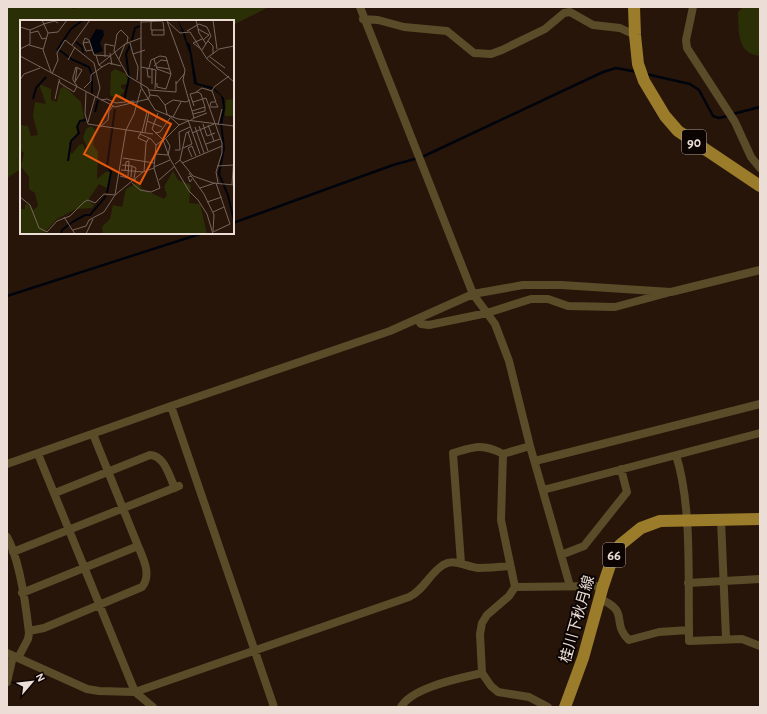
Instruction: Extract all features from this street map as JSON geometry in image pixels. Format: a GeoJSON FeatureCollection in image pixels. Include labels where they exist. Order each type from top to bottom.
{"type":"FeatureCollection","features":[{"type":"Feature","properties":{"kind":"main road","name":"90"},"geometry":{"type":"LineString","coordinates":[[634,7],[638,64],[644,81],[665,116],[678,131],[760,186]]}},
{"type":"Feature","properties":{"kind":"main road","name":"桂川下秋月線"},"geometry":{"type":"LineString","coordinates":[[565,707],[583,658],[603,586],[615,552],[630,535],[650,523],[660,521],[760,519]]}},
{"type":"Feature","properties":{"kind":"street"},"geometry":{"type":"LineString","coordinates":[[360,7],[363,19],[474,294],[501,335],[530,446],[536,461],[570,586]]}},
{"type":"Feature","properties":{"kind":"street"},"geometry":{"type":"LineString","coordinates":[[693,7],[686,40],[687,48],[735,122],[751,157],[760,168]]}},
{"type":"Feature","properties":{"kind":"street"},"geometry":{"type":"LineString","coordinates":[[363,19],[447,31],[474,53],[491,54],[502,50],[545,29],[564,13],[570,12],[594,25],[620,28],[635,35]]}},
{"type":"Feature","properties":{"kind":"street"},"geometry":{"type":"LineString","coordinates":[[417,318],[421,324],[429,324],[487,313],[531,299],[548,299],[568,306],[616,307],[760,270]]}},
{"type":"Feature","properties":{"kind":"street"},"geometry":{"type":"LineString","coordinates":[[7,464],[390,331],[474,294],[524,285],[671,292]]}},
{"type":"Feature","properties":{"kind":"street"},"geometry":{"type":"LineString","coordinates":[[536,461],[760,404]]}},
{"type":"Feature","properties":{"kind":"street"},"geometry":{"type":"LineString","coordinates":[[171,406],[274,707]]}},
{"type":"Feature","properties":{"kind":"street"},"geometry":{"type":"LineString","coordinates":[[543,490],[760,433]]}},
{"type":"Feature","properties":{"kind":"street"},"geometry":{"type":"LineString","coordinates":[[29,630],[44,628],[142,587],[145,584],[145,564],[93,434]]}},
{"type":"Feature","properties":{"kind":"street"},"geometry":{"type":"LineString","coordinates":[[461,563],[453,453],[477,446],[492,448],[503,454],[530,446]]}},
{"type":"Feature","properties":{"kind":"street"},"geometry":{"type":"LineString","coordinates":[[38,454],[135,692],[153,707]]}},
{"type":"Feature","properties":{"kind":"street"},"geometry":{"type":"LineString","coordinates":[[503,454],[501,520],[515,587],[509,596],[487,615],[482,623],[480,634],[482,673],[491,686],[498,692],[529,696],[548,707]]}},
{"type":"Feature","properties":{"kind":"street"},"geometry":{"type":"LineString","coordinates":[[13,552],[177,487],[162,461],[154,455],[146,456],[55,493]]}},
{"type":"Feature","properties":{"kind":"street"},"geometry":{"type":"LineString","coordinates":[[676,455],[679,465],[687,520],[689,641],[726,638],[742,639],[760,646]]}},
{"type":"Feature","properties":{"kind":"street"},"geometry":{"type":"LineString","coordinates":[[561,555],[584,546],[627,492],[621,470]]}},
{"type":"Feature","properties":{"kind":"street"},"geometry":{"type":"LineString","coordinates":[[721,520],[726,638]]}},
{"type":"Feature","properties":{"kind":"street"},"geometry":{"type":"LineString","coordinates":[[7,537],[13,552],[29,630],[28,639],[13,656],[7,682]]}},
{"type":"Feature","properties":{"kind":"street"},"geometry":{"type":"LineString","coordinates":[[22,593],[138,546]]}},
{"type":"Feature","properties":{"kind":"street"},"geometry":{"type":"LineString","coordinates":[[13,656],[87,689],[99,691],[135,692],[409,597],[421,590],[442,565],[454,562],[478,568],[510,566]]}},
{"type":"Feature","properties":{"kind":"street"},"geometry":{"type":"LineString","coordinates":[[688,583],[760,579]]}},
{"type":"Feature","properties":{"kind":"street"},"geometry":{"type":"LineString","coordinates":[[515,587],[603,586]]}},
{"type":"Feature","properties":{"kind":"street"},"geometry":{"type":"LineString","coordinates":[[600,599],[613,605],[618,612],[623,634],[629,640],[659,632],[689,630]]}},
{"type":"Feature","properties":{"kind":"street"},"geometry":{"type":"LineString","coordinates":[[401,707],[404,701],[410,697],[441,684],[482,673]]}},
{"type":"Feature","properties":{"kind":"green space"},"geometry":{"type":"Polygon","coordinates":[[[7,7],[70,7],[74,9],[77,7],[269,7],[234,24],[234,20],[20,20],[20,170],[7,178],[7,7]]]}},
{"type":"Feature","properties":{"kind":"green space"},"geometry":{"type":"Polygon","coordinates":[[[743,7],[760,7],[760,56],[747,51],[740,40],[738,12],[743,7]]]}},
{"type":"Feature","properties":{"kind":"waterway"},"geometry":{"type":"LineString","coordinates":[[234,223],[393,165],[422,157],[603,72],[616,68],[637,72]]}},
{"type":"Feature","properties":{"kind":"waterway"},"geometry":{"type":"LineString","coordinates":[[646,74],[690,84],[699,90],[713,116],[719,118],[728,116]]}},
{"type":"Feature","properties":{"kind":"waterway"},"geometry":{"type":"LineString","coordinates":[[733,114],[760,107]]}},
{"type":"Feature","properties":{"kind":"waterway"},"geometry":{"type":"LineString","coordinates":[[7,296],[200,234]]}}]}
